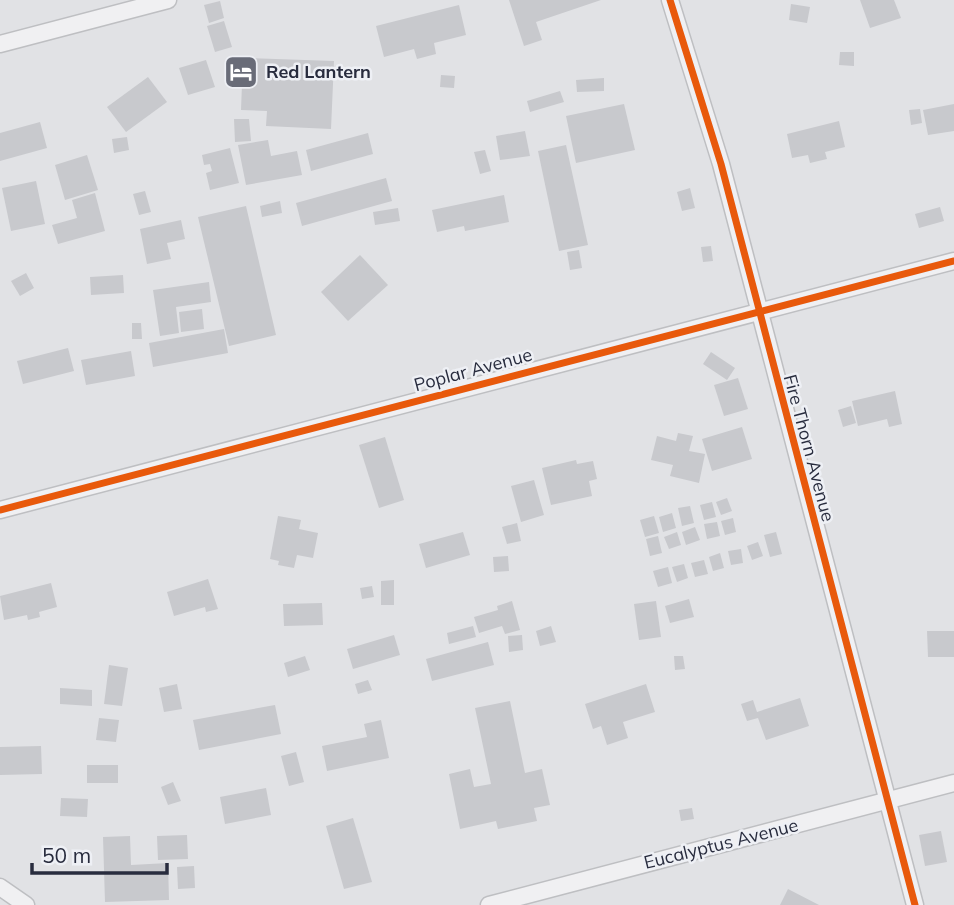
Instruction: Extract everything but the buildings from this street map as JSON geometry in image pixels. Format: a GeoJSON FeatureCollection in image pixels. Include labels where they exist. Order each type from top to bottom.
{"type":"FeatureCollection","features":[{"type":"Feature","properties":{"kind":"street"},"geometry":{"type":"LineString","coordinates":[[0,44],[168,0]]}},
{"type":"Feature","properties":{"kind":"street","name":"Fire Thorn Avenue"},"geometry":{"type":"LineString","coordinates":[[670,0],[720,164],[757,313],[915,905]]}},
{"type":"Feature","properties":{"kind":"street","name":"Poplar Avenue"},"geometry":{"type":"LineString","coordinates":[[0,510],[954,261]]}},
{"type":"Feature","properties":{"kind":"street","name":"Eucalyptus Avenue"},"geometry":{"type":"LineString","coordinates":[[489,905],[548,897],[954,783]]}},
{"type":"Feature","properties":{"kind":"street"},"geometry":{"type":"LineString","coordinates":[[0,887],[26,905]]}},
{"type":"Feature","properties":{"kind":"cycle path"},"geometry":{"type":"LineString","coordinates":[[670,0],[721,164],[915,905]]}},
{"type":"Feature","properties":{"kind":"cycle path"},"geometry":{"type":"LineString","coordinates":[[0,510],[954,261]]}},
{"type":"Feature","properties":{"kind":"place","name":"Red Lantern"},"geometry":{"type":"Point","coordinates":[241,72]}}]}
